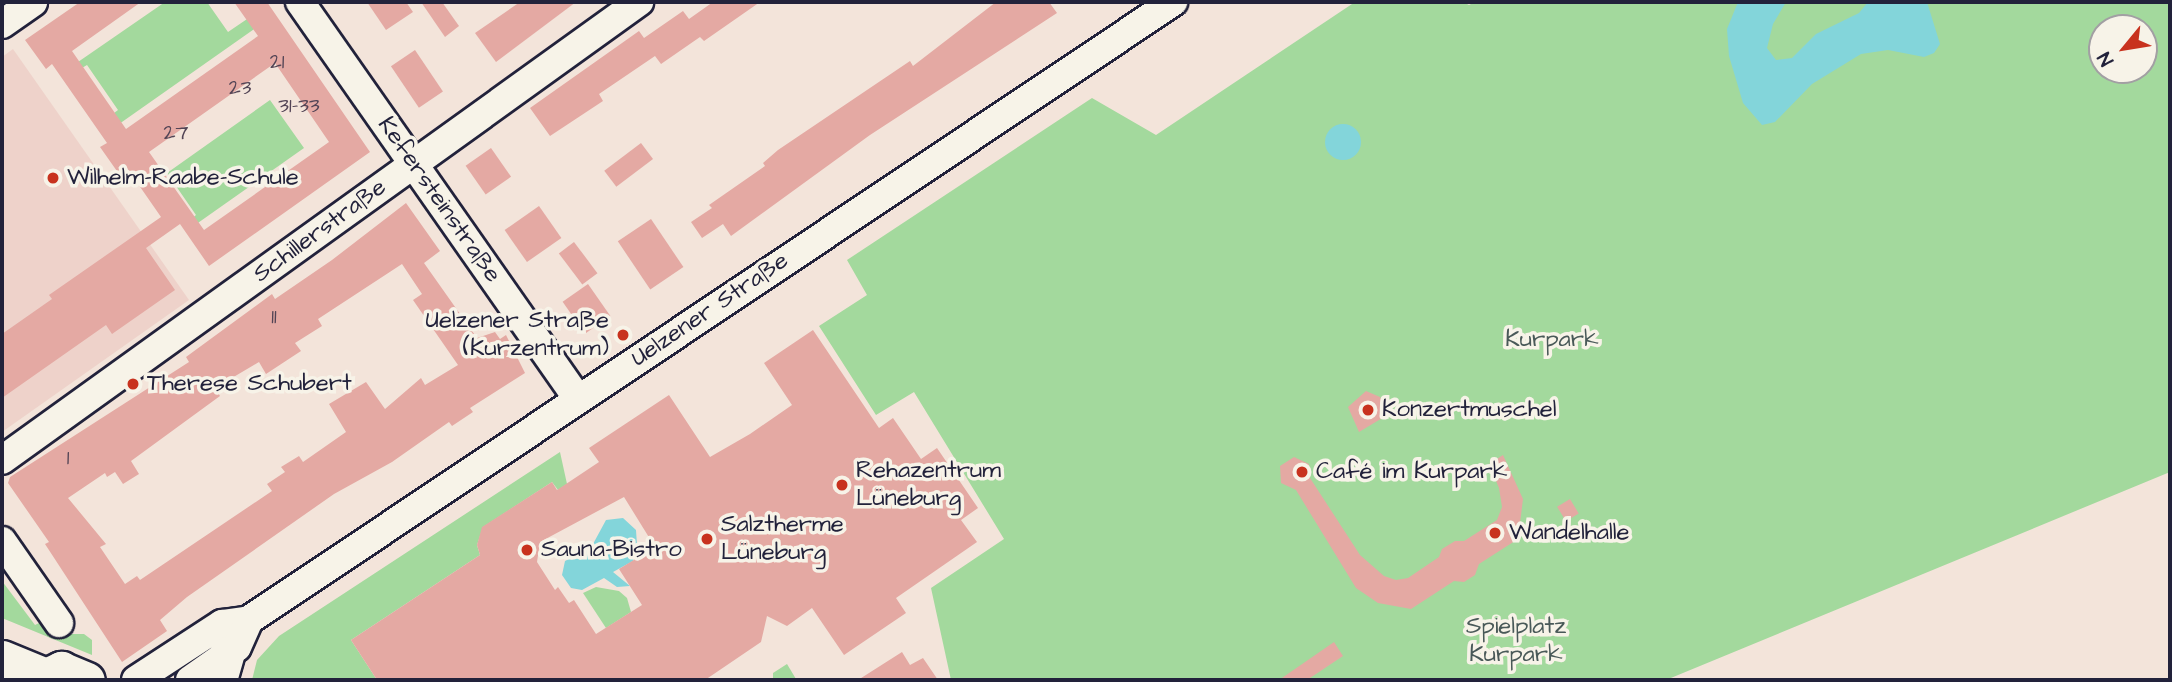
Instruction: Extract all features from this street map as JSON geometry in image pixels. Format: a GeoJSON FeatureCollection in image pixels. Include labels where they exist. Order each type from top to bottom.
{"type":"FeatureCollection","features":[{"type":"Feature","properties":{"kind":"main road"},"geometry":{"type":"LineString","coordinates":[[2,658],[47,678],[61,669],[87,680]]}},
{"type":"Feature","properties":{"kind":"street"},"geometry":{"type":"LineString","coordinates":[[2,24],[33,2]]}},
{"type":"Feature","properties":{"kind":"street","name":"Kefersteinstraße"},"geometry":{"type":"LineString","coordinates":[[300,2],[572,390]]}},
{"type":"Feature","properties":{"kind":"street","name":"Schillerstraße"},"geometry":{"type":"LineString","coordinates":[[2,460],[639,2]]}},
{"type":"Feature","properties":{"kind":"street","name":"Uelzener Straße"},"geometry":{"type":"LineString","coordinates":[[136,680],[222,624],[249,620],[572,390],[1173,2]]}},
{"type":"Feature","properties":{"kind":"street"},"geometry":{"type":"LineString","coordinates":[[2,541],[60,623]]}},
{"type":"Feature","properties":{"kind":"street","name":"Uelzener Straße"},"geometry":{"type":"LineString","coordinates":[[190,680],[223,668],[237,647],[249,620]]}},
{"type":"Feature","properties":{"kind":"shaded area","name":"Wilhelm-Raabe-Schule"},"geometry":{"type":"Polygon","coordinates":[[[13,49],[189,300],[2,432],[2,57],[13,49]]]}},
{"type":"Feature","properties":{"kind":"green space"},"geometry":{"type":"Polygon","coordinates":[[[165,2],[207,2],[228,32],[253,15],[260,25],[112,129],[105,120],[118,110],[87,65],[82,68],[78,62],[165,2]]]}},
{"type":"Feature","properties":{"kind":"green space","name":"Kurpark"},"geometry":{"type":"Polygon","coordinates":[[[1355,2],[1463,2],[1469,5],[1475,2],[2170,2],[2170,472],[1666,680],[951,680],[931,588],[1004,539],[914,392],[876,415],[819,326],[867,295],[847,260],[1092,98],[1156,135],[1355,2]]]}},
{"type":"Feature","properties":{"kind":"green space"},"geometry":{"type":"Polygon","coordinates":[[[270,100],[304,148],[195,225],[191,219],[196,215],[167,173],[270,100]]]}},
{"type":"Feature","properties":{"kind":"green space"},"geometry":{"type":"Polygon","coordinates":[[[560,452],[567,484],[558,490],[552,482],[483,527],[477,545],[480,555],[351,640],[377,680],[252,680],[257,660],[279,636],[560,452]]]}},
{"type":"Feature","properties":{"kind":"green space"},"geometry":{"type":"Polygon","coordinates":[[[2,581],[35,625],[49,618],[61,634],[84,634],[92,640],[92,655],[2,618],[2,581]]]}},
{"type":"Feature","properties":{"kind":"green space"},"geometry":{"type":"Polygon","coordinates":[[[596,587],[619,591],[627,598],[631,612],[606,628],[583,593],[596,587]]]}},
{"type":"Feature","properties":{"kind":"green space"},"geometry":{"type":"Polygon","coordinates":[[[787,664],[796,679],[773,680],[773,673],[787,664]]]}},
{"type":"Feature","properties":{"kind":"water"},"geometry":{"type":"Polygon","coordinates":[[[1738,2],[1786,2],[1773,24],[1767,48],[1776,60],[1792,58],[1816,34],[1859,13],[1868,2],[1927,2],[1940,44],[1934,53],[1924,57],[1888,50],[1861,54],[1812,84],[1775,122],[1762,125],[1743,103],[1729,56],[1727,29],[1738,2]]]}},
{"type":"Feature","properties":{"kind":"water"},"geometry":{"type":"Polygon","coordinates":[[[1343,124],[1356,129],[1361,142],[1356,155],[1343,160],[1330,155],[1325,142],[1330,129],[1343,124]]]}},
{"type":"Feature","properties":{"kind":"water"},"geometry":{"type":"Polygon","coordinates":[[[623,518],[636,530],[637,545],[633,561],[613,572],[630,586],[617,587],[604,578],[582,590],[571,588],[562,575],[565,561],[579,554],[579,548],[593,544],[606,520],[623,518]]]}},
{"type":"Feature","properties":{"kind":"building"},"geometry":{"type":"Polygon","coordinates":[[[80,2],[141,2],[72,51],[126,129],[258,36],[234,2],[267,2],[370,152],[209,266],[180,224],[146,248],[175,290],[112,334],[106,325],[2,398],[2,334],[52,299],[49,295],[161,217],[127,168],[119,174],[100,147],[107,143],[52,64],[46,69],[25,40],[80,2]],[[275,63],[149,152],[204,230],[329,142],[275,63]]]}},
{"type":"Feature","properties":{"kind":"building"},"geometry":{"type":"Polygon","coordinates":[[[367,2],[406,2],[413,12],[386,30],[367,2]]]}},
{"type":"Feature","properties":{"kind":"building"},"geometry":{"type":"Polygon","coordinates":[[[421,2],[442,2],[459,26],[445,37],[421,2]]]}},
{"type":"Feature","properties":{"kind":"building"},"geometry":{"type":"Polygon","coordinates":[[[520,2],[576,2],[496,62],[475,33],[520,2]]]}},
{"type":"Feature","properties":{"kind":"building"},"geometry":{"type":"Polygon","coordinates":[[[713,2],[760,2],[704,41],[700,37],[661,64],[655,56],[599,94],[603,101],[550,136],[530,108],[639,31],[644,38],[683,11],[689,19],[713,2]]]}},
{"type":"Feature","properties":{"kind":"building"},"geometry":{"type":"Polygon","coordinates":[[[996,2],[1049,2],[1057,13],[870,135],[731,236],[723,224],[702,238],[691,222],[712,208],[709,205],[765,166],[763,163],[778,150],[910,61],[913,66],[996,2]]]}},
{"type":"Feature","properties":{"kind":"building"},"geometry":{"type":"Polygon","coordinates":[[[415,50],[443,91],[419,108],[391,66],[415,50]]]}},
{"type":"Feature","properties":{"kind":"building"},"geometry":{"type":"Polygon","coordinates":[[[641,143],[653,159],[616,187],[604,171],[641,143]]]}},
{"type":"Feature","properties":{"kind":"building"},"geometry":{"type":"Polygon","coordinates":[[[491,148],[511,177],[486,194],[466,166],[491,148]]]}},
{"type":"Feature","properties":{"kind":"building"},"geometry":{"type":"Polygon","coordinates":[[[406,203],[440,251],[424,263],[477,338],[495,332],[500,339],[506,335],[525,373],[470,408],[473,412],[452,426],[449,422],[392,462],[334,494],[187,597],[160,620],[167,631],[122,662],[45,544],[49,542],[8,483],[10,477],[189,362],[186,357],[272,294],[275,299],[332,260],[406,203]],[[402,264],[318,319],[322,326],[295,343],[301,351],[266,374],[259,362],[215,388],[220,396],[131,461],[139,474],[123,484],[115,472],[107,477],[105,473],[68,498],[106,544],[100,547],[125,584],[137,576],[140,580],[272,491],[267,484],[285,472],[281,467],[299,456],[303,462],[346,432],[329,404],[366,382],[385,409],[421,378],[425,385],[458,365],[413,300],[422,294],[402,264]]]}},
{"type":"Feature","properties":{"kind":"building"},"geometry":{"type":"Polygon","coordinates":[[[539,206],[561,238],[527,262],[505,230],[539,206]]]}},
{"type":"Feature","properties":{"kind":"building"},"geometry":{"type":"Polygon","coordinates":[[[651,219],[683,267],[650,289],[618,241],[651,219]]]}},
{"type":"Feature","properties":{"kind":"building"},"geometry":{"type":"Polygon","coordinates":[[[574,242],[597,273],[582,285],[559,253],[574,242]]]}},
{"type":"Feature","properties":{"kind":"building"},"geometry":{"type":"Polygon","coordinates":[[[588,284],[610,316],[585,334],[563,302],[588,284]]]}},
{"type":"Feature","properties":{"kind":"building"},"geometry":{"type":"Polygon","coordinates":[[[813,330],[879,428],[893,418],[921,459],[937,448],[978,508],[961,520],[977,542],[896,598],[906,613],[844,655],[812,608],[787,626],[767,616],[761,642],[705,680],[377,680],[351,640],[480,555],[477,545],[482,527],[552,482],[557,490],[599,462],[589,448],[669,395],[710,457],[750,434],[792,405],[764,363],[813,330]],[[624,497],[540,542],[537,562],[555,590],[558,587],[569,603],[574,600],[596,634],[642,605],[619,569],[655,547],[624,497]]]}},
{"type":"Feature","properties":{"kind":"building","name":"Konzertmuschel"},"geometry":{"type":"Polygon","coordinates":[[[1366,391],[1380,397],[1389,414],[1359,432],[1348,407],[1366,391]]]}},
{"type":"Feature","properties":{"kind":"building","name":"Wandelhalle"},"geometry":{"type":"Polygon","coordinates":[[[1503,455],[1523,499],[1518,539],[1479,564],[1475,575],[1464,582],[1454,581],[1411,609],[1378,603],[1356,588],[1296,490],[1281,483],[1280,466],[1294,457],[1309,464],[1310,478],[1360,555],[1384,576],[1396,580],[1408,578],[1439,557],[1442,549],[1455,541],[1464,541],[1497,520],[1502,507],[1499,488],[1489,464],[1503,455]]]}},
{"type":"Feature","properties":{"kind":"building"},"geometry":{"type":"Polygon","coordinates":[[[1570,499],[1579,514],[1566,521],[1557,507],[1570,499]]]}},
{"type":"Feature","properties":{"kind":"building"},"geometry":{"type":"Polygon","coordinates":[[[1334,642],[1343,656],[1307,680],[1279,680],[1334,642]]]}},
{"type":"Feature","properties":{"kind":"building"},"geometry":{"type":"Polygon","coordinates":[[[902,652],[910,665],[923,658],[938,680],[858,680],[902,652]]]}},
{"type":"Feature","properties":{"kind":"place","name":"Wilhelm-Raabe-Schule"},"geometry":{"type":"Point","coordinates":[53,178]}},
{"type":"Feature","properties":{"kind":"place","name":"Uelzener Straße (Kurzentrum)"},"geometry":{"type":"Point","coordinates":[623,335]}},
{"type":"Feature","properties":{"kind":"place","name":"Therese Schubert"},"geometry":{"type":"Point","coordinates":[133,384]}},
{"type":"Feature","properties":{"kind":"place","name":"Konzertmuschel"},"geometry":{"type":"Point","coordinates":[1368,410]}},
{"type":"Feature","properties":{"kind":"place","name":"Café im Kurpark"},"geometry":{"type":"Point","coordinates":[1302,472]}},
{"type":"Feature","properties":{"kind":"place","name":"Rehazentrum Lüneburg"},"geometry":{"type":"Point","coordinates":[842,485]}},
{"type":"Feature","properties":{"kind":"place","name":"Wandelhalle"},"geometry":{"type":"Point","coordinates":[1495,533]}},
{"type":"Feature","properties":{"kind":"place","name":"Salztherme Lüneburg"},"geometry":{"type":"Point","coordinates":[707,539]}},
{"type":"Feature","properties":{"kind":"place","name":"Sauna-Bistro"},"geometry":{"type":"Point","coordinates":[527,550]}},
{"type":"Feature","properties":{"kind":"park label","name":"Spielplatz Kurpark"},"geometry":{"type":"Point","coordinates":[1516,641]}}]}
